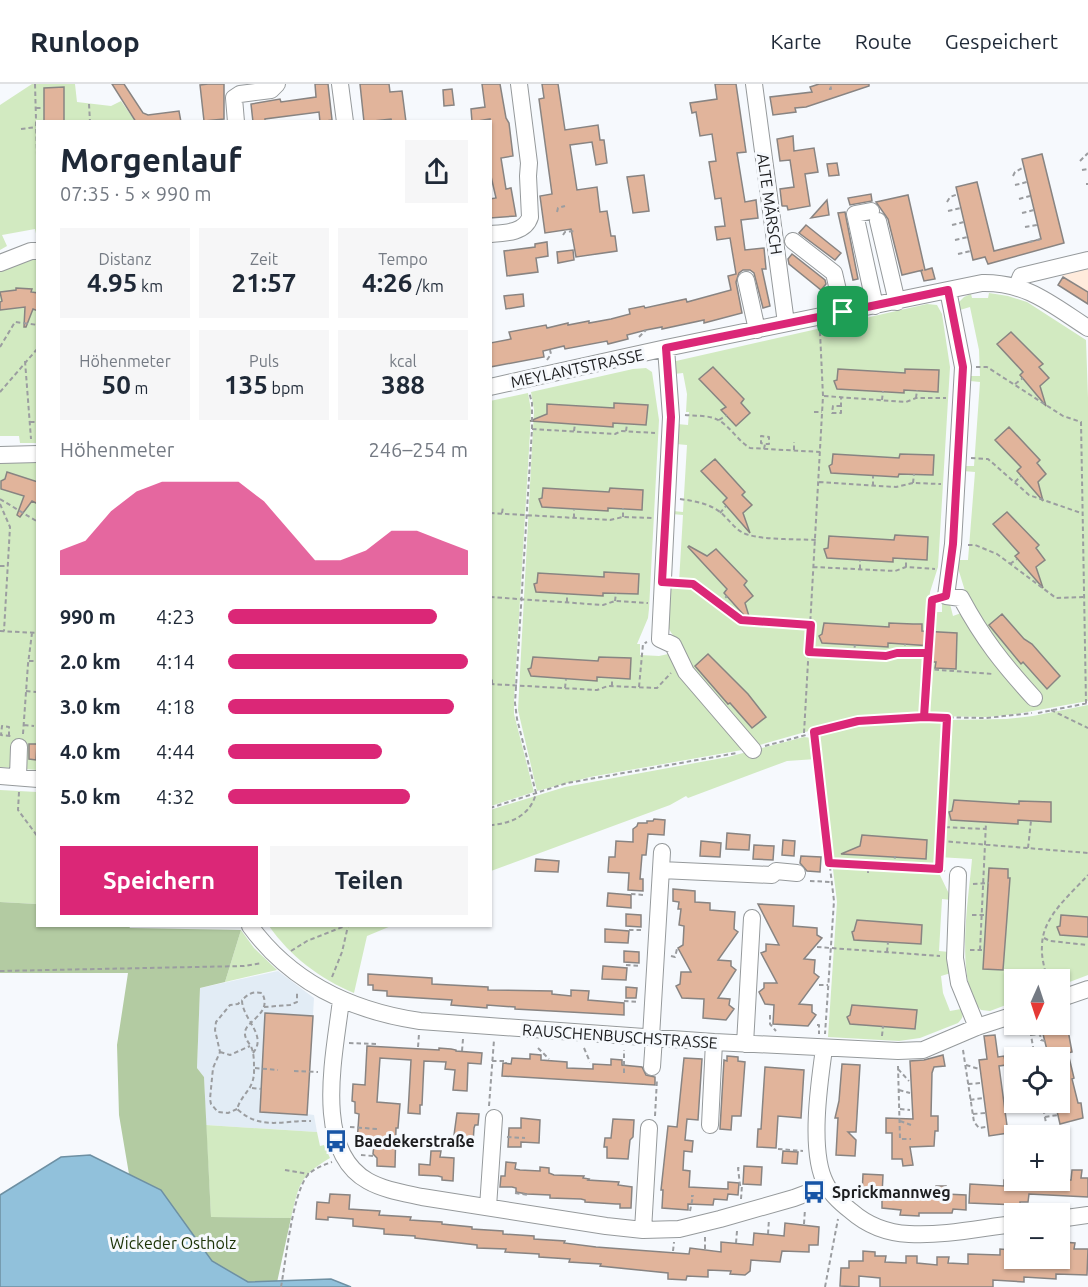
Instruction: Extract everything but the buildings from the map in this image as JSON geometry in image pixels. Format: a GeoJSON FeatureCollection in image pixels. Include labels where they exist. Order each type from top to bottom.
{"type":"FeatureCollection","features":[{"type":"Feature","properties":{"kind":"street"},"geometry":{"type":"LineString","coordinates":[[236,120],[234,98],[240,94],[271,90],[277,84]]}},
{"type":"Feature","properties":{"kind":"street"},"geometry":{"type":"LineString","coordinates":[[340,84],[345,120]]}},
{"type":"Feature","properties":{"kind":"street"},"geometry":{"type":"LineString","coordinates":[[492,234],[513,232],[524,227],[530,217],[529,163],[519,84]]}},
{"type":"Feature","properties":{"kind":"street","name":"ALTE MÄRSCH"},"geometry":{"type":"LineString","coordinates":[[760,86],[786,323]]}},
{"type":"Feature","properties":{"kind":"street"},"geometry":{"type":"LineString","coordinates":[[875,306],[855,214],[874,216],[897,302]]}},
{"type":"Feature","properties":{"kind":"street"},"geometry":{"type":"LineString","coordinates":[[794,241],[834,273],[843,312]]}},
{"type":"Feature","properties":{"kind":"street"},"geometry":{"type":"LineString","coordinates":[[0,263],[36,251]]}},
{"type":"Feature","properties":{"kind":"street"},"geometry":{"type":"LineString","coordinates":[[1017,286],[1021,276],[1088,260]]}},
{"type":"Feature","properties":{"kind":"street"},"geometry":{"type":"LineString","coordinates":[[746,280],[757,330]]}},
{"type":"Feature","properties":{"kind":"street","name":"MEYLANTSTRASSE"},"geometry":{"type":"LineString","coordinates":[[492,387],[982,283],[1000,282],[1017,286],[1037,295],[1088,328]]}},
{"type":"Feature","properties":{"kind":"street"},"geometry":{"type":"LineString","coordinates":[[948,290],[963,367],[953,544],[946,596],[961,598],[997,657],[1034,698]]}},
{"type":"Feature","properties":{"kind":"street"},"geometry":{"type":"LineString","coordinates":[[666,348],[671,414],[660,639],[673,645],[686,672],[753,750]]}},
{"type":"Feature","properties":{"kind":"street"},"geometry":{"type":"LineString","coordinates":[[0,455],[34,450]]}},
{"type":"Feature","properties":{"kind":"street"},"geometry":{"type":"LineString","coordinates":[[14,742],[19,778]]}},
{"type":"Feature","properties":{"kind":"street"},"geometry":{"type":"LineString","coordinates":[[0,776],[36,779]]}},
{"type":"Feature","properties":{"kind":"street"},"geometry":{"type":"LineString","coordinates":[[655,1069],[652,1037],[662,852]]}},
{"type":"Feature","properties":{"kind":"street"},"geometry":{"type":"LineString","coordinates":[[661,870],[786,870]]}},
{"type":"Feature","properties":{"kind":"street"},"geometry":{"type":"LineString","coordinates":[[958,880],[955,958],[959,983],[977,1027]]}},
{"type":"Feature","properties":{"kind":"street"},"geometry":{"type":"LineString","coordinates":[[745,1044],[752,918]]}},
{"type":"Feature","properties":{"kind":"street","name":"RAUSCHENBUSCHSTRASSE"},"geometry":{"type":"LineString","coordinates":[[251,927],[283,960],[304,978],[326,992],[375,1012],[408,1020],[494,1028],[824,1049],[898,1051],[923,1050],[1004,1018]]}},
{"type":"Feature","properties":{"kind":"street"},"geometry":{"type":"LineString","coordinates":[[1070,995],[1088,989]]}},
{"type":"Feature","properties":{"kind":"street"},"geometry":{"type":"LineString","coordinates":[[341,1000],[333,1073],[333,1126],[343,1157],[353,1170],[369,1182],[395,1191],[643,1230],[679,1228],[794,1198],[826,1186]]}},
{"type":"Feature","properties":{"kind":"street"},"geometry":{"type":"LineString","coordinates":[[710,1125],[714,1042]]}},
{"type":"Feature","properties":{"kind":"street"},"geometry":{"type":"LineString","coordinates":[[824,1049],[819,1100],[818,1152],[826,1186],[841,1203],[874,1226],[892,1232],[939,1233],[1004,1225]]}},
{"type":"Feature","properties":{"kind":"street"},"geometry":{"type":"LineString","coordinates":[[488,1207],[494,1118]]}},
{"type":"Feature","properties":{"kind":"street"},"geometry":{"type":"LineString","coordinates":[[643,1230],[649,1128]]}},
{"type":"Feature","properties":{"kind":"street"},"geometry":{"type":"LineString","coordinates":[[1070,1217],[1088,1215]]}},
{"type":"Feature","properties":{"kind":"path"},"geometry":{"type":"LineString","coordinates":[[21,129],[36,127],[34,84]]}},
{"type":"Feature","properties":{"kind":"path"},"geometry":{"type":"LineString","coordinates":[[830,84],[830,89]]}},
{"type":"Feature","properties":{"kind":"path"},"geometry":{"type":"LineString","coordinates":[[89,104],[90,120]]}},
{"type":"Feature","properties":{"kind":"path"},"geometry":{"type":"LineString","coordinates":[[36,108],[44,108]]}},
{"type":"Feature","properties":{"kind":"path"},"geometry":{"type":"LineString","coordinates":[[1080,161],[1088,153]]}},
{"type":"Feature","properties":{"kind":"path"},"geometry":{"type":"LineString","coordinates":[[1013,176],[1015,172],[1024,167]]}},
{"type":"Feature","properties":{"kind":"path"},"geometry":{"type":"LineString","coordinates":[[1082,170],[1088,169]]}},
{"type":"Feature","properties":{"kind":"path"},"geometry":{"type":"LineString","coordinates":[[1015,185],[1027,182]]}},
{"type":"Feature","properties":{"kind":"path"},"geometry":{"type":"LineString","coordinates":[[947,202],[950,197],[958,194]]}},
{"type":"Feature","properties":{"kind":"path"},"geometry":{"type":"LineString","coordinates":[[1019,199],[1030,196]]}},
{"type":"Feature","properties":{"kind":"path"},"geometry":{"type":"LineString","coordinates":[[557,212],[558,208],[565,207]]}},
{"type":"Feature","properties":{"kind":"path"},"geometry":{"type":"LineString","coordinates":[[948,211],[961,208]]}},
{"type":"Feature","properties":{"kind":"path"},"geometry":{"type":"LineString","coordinates":[[1022,213],[1034,210]]}},
{"type":"Feature","properties":{"kind":"path"},"geometry":{"type":"LineString","coordinates":[[952,225],[964,222]]}},
{"type":"Feature","properties":{"kind":"path"},"geometry":{"type":"LineString","coordinates":[[1025,227],[1037,225]]}},
{"type":"Feature","properties":{"kind":"path"},"geometry":{"type":"LineString","coordinates":[[563,235],[565,232],[575,231]]}},
{"type":"Feature","properties":{"kind":"path"},"geometry":{"type":"LineString","coordinates":[[955,240],[968,237]]}},
{"type":"Feature","properties":{"kind":"path"},"geometry":{"type":"LineString","coordinates":[[1029,242],[1041,239]]}},
{"type":"Feature","properties":{"kind":"path"},"geometry":{"type":"LineString","coordinates":[[958,254],[971,251]]}},
{"type":"Feature","properties":{"kind":"path"},"geometry":{"type":"LineString","coordinates":[[0,347],[15,322],[36,325]]}},
{"type":"Feature","properties":{"kind":"path"},"geometry":{"type":"LineString","coordinates":[[804,734],[823,396],[820,326]]}},
{"type":"Feature","properties":{"kind":"path"},"geometry":{"type":"LineString","coordinates":[[639,337],[646,330]]}},
{"type":"Feature","properties":{"kind":"path"},"geometry":{"type":"LineString","coordinates":[[0,392],[36,350]]}},
{"type":"Feature","properties":{"kind":"path"},"geometry":{"type":"LineString","coordinates":[[26,361],[34,450]]}},
{"type":"Feature","properties":{"kind":"path"},"geometry":{"type":"LineString","coordinates":[[492,807],[567,783],[753,750],[804,734],[858,721],[924,717],[986,718],[1087,703],[1081,422],[1063,416],[987,367],[963,367]]}},
{"type":"Feature","properties":{"kind":"path"},"geometry":{"type":"LineString","coordinates":[[1015,384],[1023,378]]}},
{"type":"Feature","properties":{"kind":"path"},"geometry":{"type":"LineString","coordinates":[[916,398],[917,390]]}},
{"type":"Feature","properties":{"kind":"path"},"geometry":{"type":"LineString","coordinates":[[492,825],[512,821],[524,814],[536,793],[515,703],[532,429],[532,403],[529,391]]}},
{"type":"Feature","properties":{"kind":"path"},"geometry":{"type":"LineString","coordinates":[[882,391],[882,400]]}},
{"type":"Feature","properties":{"kind":"path"},"geometry":{"type":"LineString","coordinates":[[823,396],[906,402],[916,398],[961,398]]}},
{"type":"Feature","properties":{"kind":"path"},"geometry":{"type":"LineString","coordinates":[[841,398],[841,406]]}},
{"type":"Feature","properties":{"kind":"path"},"geometry":{"type":"LineString","coordinates":[[814,412],[822,412]]}},
{"type":"Feature","properties":{"kind":"path"},"geometry":{"type":"LineString","coordinates":[[671,414],[719,420],[740,442],[750,448],[820,452]]}},
{"type":"Feature","properties":{"kind":"path"},"geometry":{"type":"LineString","coordinates":[[719,420],[727,415]]}},
{"type":"Feature","properties":{"kind":"path"},"geometry":{"type":"LineString","coordinates":[[30,422],[36,422]]}},
{"type":"Feature","properties":{"kind":"path"},"geometry":{"type":"LineString","coordinates":[[574,424],[574,431]]}},
{"type":"Feature","properties":{"kind":"path"},"geometry":{"type":"LineString","coordinates":[[626,431],[627,424]]}},
{"type":"Feature","properties":{"kind":"path"},"geometry":{"type":"LineString","coordinates":[[532,429],[661,434]]}},
{"type":"Feature","properties":{"kind":"path"},"geometry":{"type":"LineString","coordinates":[[794,442],[794,450]]}},
{"type":"Feature","properties":{"kind":"path"},"geometry":{"type":"LineString","coordinates":[[764,449],[765,444]]}},
{"type":"Feature","properties":{"kind":"path"},"geometry":{"type":"LineString","coordinates":[[957,456],[988,459],[1029,495],[1082,514]]}},
{"type":"Feature","properties":{"kind":"path"},"geometry":{"type":"LineString","coordinates":[[913,483],[914,474]]}},
{"type":"Feature","properties":{"kind":"path"},"geometry":{"type":"LineString","coordinates":[[873,476],[873,486]]}},
{"type":"Feature","properties":{"kind":"path"},"geometry":{"type":"LineString","coordinates":[[1014,483],[1021,476]]}},
{"type":"Feature","properties":{"kind":"path"},"geometry":{"type":"LineString","coordinates":[[819,482],[896,487],[913,483],[956,485]]}},
{"type":"Feature","properties":{"kind":"path"},"geometry":{"type":"LineString","coordinates":[[667,498],[693,501],[710,506],[735,528],[749,535],[816,540]]}},
{"type":"Feature","properties":{"kind":"path"},"geometry":{"type":"LineString","coordinates":[[0,499],[36,521]]}},
{"type":"Feature","properties":{"kind":"path"},"geometry":{"type":"LineString","coordinates":[[0,504],[10,526],[2,631],[36,633]]}},
{"type":"Feature","properties":{"kind":"path"},"geometry":{"type":"LineString","coordinates":[[720,513],[726,506]]}},
{"type":"Feature","properties":{"kind":"path"},"geometry":{"type":"LineString","coordinates":[[502,513],[503,507]]}},
{"type":"Feature","properties":{"kind":"path"},"geometry":{"type":"LineString","coordinates":[[623,508],[623,517]]}},
{"type":"Feature","properties":{"kind":"path"},"geometry":{"type":"LineString","coordinates":[[574,509],[574,518]]}},
{"type":"Feature","properties":{"kind":"path"},"geometry":{"type":"LineString","coordinates":[[492,513],[610,520],[623,517],[656,518]]}},
{"type":"Feature","properties":{"kind":"path"},"geometry":{"type":"LineString","coordinates":[[953,544],[975,545],[997,554],[1056,598],[1083,597]]}},
{"type":"Feature","properties":{"kind":"path"},"geometry":{"type":"LineString","coordinates":[[906,559],[906,567]]}},
{"type":"Feature","properties":{"kind":"path"},"geometry":{"type":"LineString","coordinates":[[1010,564],[1017,559]]}},
{"type":"Feature","properties":{"kind":"path"},"geometry":{"type":"LineString","coordinates":[[860,560],[860,569]]}},
{"type":"Feature","properties":{"kind":"path"},"geometry":{"type":"LineString","coordinates":[[0,566],[8,566]]}},
{"type":"Feature","properties":{"kind":"path"},"geometry":{"type":"LineString","coordinates":[[813,567],[895,572],[906,567],[950,570]]}},
{"type":"Feature","properties":{"kind":"path"},"geometry":{"type":"LineString","coordinates":[[807,577],[813,578]]}},
{"type":"Feature","properties":{"kind":"path"},"geometry":{"type":"LineString","coordinates":[[662,582],[693,584],[741,620],[811,625]]}},
{"type":"Feature","properties":{"kind":"path"},"geometry":{"type":"LineString","coordinates":[[615,601],[616,593]]}},
{"type":"Feature","properties":{"kind":"path"},"geometry":{"type":"LineString","coordinates":[[567,594],[567,602]]}},
{"type":"Feature","properties":{"kind":"path"},"geometry":{"type":"LineString","coordinates":[[720,603],[727,596]]}},
{"type":"Feature","properties":{"kind":"path"},"geometry":{"type":"LineString","coordinates":[[924,717],[932,600],[946,596]]}},
{"type":"Feature","properties":{"kind":"path"},"geometry":{"type":"LineString","coordinates":[[492,597],[603,605],[615,601],[651,603]]}},
{"type":"Feature","properties":{"kind":"path"},"geometry":{"type":"LineString","coordinates":[[789,623],[790,617]]}},
{"type":"Feature","properties":{"kind":"path"},"geometry":{"type":"LineString","coordinates":[[14,742],[23,737],[32,633]]}},
{"type":"Feature","properties":{"kind":"path"},"geometry":{"type":"LineString","coordinates":[[639,687],[643,644],[660,639]]}},
{"type":"Feature","properties":{"kind":"path"},"geometry":{"type":"LineString","coordinates":[[905,644],[905,653]]}},
{"type":"Feature","properties":{"kind":"path"},"geometry":{"type":"LineString","coordinates":[[853,655],[855,645]]}},
{"type":"Feature","properties":{"kind":"path"},"geometry":{"type":"LineString","coordinates":[[809,652],[886,656],[928,653]]}},
{"type":"Feature","properties":{"kind":"path"},"geometry":{"type":"LineString","coordinates":[[29,661],[36,661]]}},
{"type":"Feature","properties":{"kind":"path"},"geometry":{"type":"LineString","coordinates":[[492,684],[597,690],[612,686],[657,688],[682,663]]}},
{"type":"Feature","properties":{"kind":"path"},"geometry":{"type":"LineString","coordinates":[[927,669],[996,675]]}},
{"type":"Feature","properties":{"kind":"path"},"geometry":{"type":"LineString","coordinates":[[612,678],[612,686]]}},
{"type":"Feature","properties":{"kind":"path"},"geometry":{"type":"LineString","coordinates":[[566,679],[566,688]]}},
{"type":"Feature","properties":{"kind":"path"},"geometry":{"type":"LineString","coordinates":[[26,691],[36,692]]}},
{"type":"Feature","properties":{"kind":"path"},"geometry":{"type":"LineString","coordinates":[[1051,710],[1088,728]]}},
{"type":"Feature","properties":{"kind":"path"},"geometry":{"type":"LineString","coordinates":[[939,869],[947,718]]}},
{"type":"Feature","properties":{"kind":"path"},"geometry":{"type":"LineString","coordinates":[[24,725],[34,726]]}},
{"type":"Feature","properties":{"kind":"path"},"geometry":{"type":"LineString","coordinates":[[814,732],[834,901],[824,1049]]}},
{"type":"Feature","properties":{"kind":"path"},"geometry":{"type":"LineString","coordinates":[[19,778],[18,810],[36,834]]}},
{"type":"Feature","properties":{"kind":"path"},"geometry":{"type":"LineString","coordinates":[[1028,848],[1031,822]]}},
{"type":"Feature","properties":{"kind":"path"},"geometry":{"type":"LineString","coordinates":[[980,950],[986,823]]}},
{"type":"Feature","properties":{"kind":"path"},"geometry":{"type":"LineString","coordinates":[[942,827],[986,829]]}},
{"type":"Feature","properties":{"kind":"path"},"geometry":{"type":"LineString","coordinates":[[941,841],[1088,853]]}},
{"type":"Feature","properties":{"kind":"path"},"geometry":{"type":"LineString","coordinates":[[894,866],[895,856]]}},
{"type":"Feature","properties":{"kind":"path"},"geometry":{"type":"LineString","coordinates":[[829,863],[939,869],[958,880],[989,883]]}},
{"type":"Feature","properties":{"kind":"path"},"geometry":{"type":"LineString","coordinates":[[868,865],[868,873]]}},
{"type":"Feature","properties":{"kind":"path"},"geometry":{"type":"LineString","coordinates":[[1045,969],[1042,947],[1050,919],[1057,908],[1088,875]]}},
{"type":"Feature","properties":{"kind":"path"},"geometry":{"type":"LineString","coordinates":[[0,971],[244,966],[283,960],[290,952],[307,941],[344,927]]}},
{"type":"Feature","properties":{"kind":"path"},"geometry":{"type":"LineString","coordinates":[[326,992],[342,952],[347,927]]}},
{"type":"Feature","properties":{"kind":"path"},"geometry":{"type":"LineString","coordinates":[[1043,938],[1050,941],[1088,945]]}},
{"type":"Feature","properties":{"kind":"path"},"geometry":{"type":"LineString","coordinates":[[887,952],[888,942]]}},
{"type":"Feature","properties":{"kind":"path"},"geometry":{"type":"LineString","coordinates":[[817,947],[955,958]]}},
{"type":"Feature","properties":{"kind":"path"},"geometry":{"type":"LineString","coordinates":[[819,985],[828,986]]}},
{"type":"Feature","properties":{"kind":"path"},"geometry":{"type":"LineString","coordinates":[[264,1006],[290,1005],[297,1002],[296,992],[299,988]]}},
{"type":"Feature","properties":{"kind":"path"},"geometry":{"type":"LineString","coordinates":[[262,993],[265,998],[264,1006],[258,1018],[244,1031],[253,1053],[255,1068],[252,1088],[237,1109],[228,1113],[219,1112],[211,1104],[213,1068],[220,1052],[215,1030],[216,1022],[230,1005],[238,1004],[248,994],[262,993]]}},
{"type":"Feature","properties":{"kind":"path"},"geometry":{"type":"LineString","coordinates":[[242,1000],[242,1007],[258,1034],[258,1043],[253,1053]]}},
{"type":"Feature","properties":{"kind":"path"},"geometry":{"type":"LineString","coordinates":[[494,1028],[489,1115],[494,1118]]}},
{"type":"Feature","properties":{"kind":"path"},"geometry":{"type":"LineString","coordinates":[[961,1035],[974,1122],[979,1128],[986,1127]]}},
{"type":"Feature","properties":{"kind":"path"},"geometry":{"type":"LineString","coordinates":[[1030,1035],[1033,1047]]}},
{"type":"Feature","properties":{"kind":"path"},"geometry":{"type":"LineString","coordinates":[[1040,1035],[1041,1040],[1045,1041]]}},
{"type":"Feature","properties":{"kind":"path"},"geometry":{"type":"LineString","coordinates":[[624,1073],[626,1036]]}},
{"type":"Feature","properties":{"kind":"path"},"geometry":{"type":"LineString","coordinates":[[337,1042],[378,1044]]}},
{"type":"Feature","properties":{"kind":"path"},"geometry":{"type":"LineString","coordinates":[[220,1052],[230,1055],[251,1046]]}},
{"type":"Feature","properties":{"kind":"path"},"geometry":{"type":"LineString","coordinates":[[538,1048],[549,1059]]}},
{"type":"Feature","properties":{"kind":"path"},"geometry":{"type":"LineString","coordinates":[[898,1051],[900,1139],[911,1139]]}},
{"type":"Feature","properties":{"kind":"path"},"geometry":{"type":"LineString","coordinates":[[492,1061],[506,1061],[506,1063]]}},
{"type":"Feature","properties":{"kind":"path"},"geometry":{"type":"LineString","coordinates":[[966,1065],[979,1069]]}},
{"type":"Feature","properties":{"kind":"path"},"geometry":{"type":"LineString","coordinates":[[255,1068],[278,1070]]}},
{"type":"Feature","properties":{"kind":"path"},"geometry":{"type":"LineString","coordinates":[[649,1128],[654,1125],[655,1069]]}},
{"type":"Feature","properties":{"kind":"path"},"geometry":{"type":"LineString","coordinates":[[898,1069],[909,1081]]}},
{"type":"Feature","properties":{"kind":"path"},"geometry":{"type":"LineString","coordinates":[[294,1071],[333,1073]]}},
{"type":"Feature","properties":{"kind":"path"},"geometry":{"type":"LineString","coordinates":[[968,1084],[981,1083]]}},
{"type":"Feature","properties":{"kind":"path"},"geometry":{"type":"LineString","coordinates":[[252,1088],[261,1089]]}},
{"type":"Feature","properties":{"kind":"path"},"geometry":{"type":"LineString","coordinates":[[899,1090],[910,1093]]}},
{"type":"Feature","properties":{"kind":"path"},"geometry":{"type":"LineString","coordinates":[[970,1100],[983,1098]]}},
{"type":"Feature","properties":{"kind":"path"},"geometry":{"type":"LineString","coordinates":[[237,1109],[246,1117],[262,1123],[284,1124],[292,1120],[311,1121]]}},
{"type":"Feature","properties":{"kind":"path"},"geometry":{"type":"LineString","coordinates":[[900,1109],[910,1110]]}},
{"type":"Feature","properties":{"kind":"path"},"geometry":{"type":"LineString","coordinates":[[973,1114],[984,1113]]}},
{"type":"Feature","properties":{"kind":"path"},"geometry":{"type":"LineString","coordinates":[[1045,1113],[1046,1123]]}},
{"type":"Feature","properties":{"kind":"path"},"geometry":{"type":"LineString","coordinates":[[1045,1117],[1059,1115]]}},
{"type":"Feature","properties":{"kind":"path"},"geometry":{"type":"LineString","coordinates":[[900,1121],[911,1125]]}},
{"type":"Feature","properties":{"kind":"path"},"geometry":{"type":"LineString","coordinates":[[333,1126],[377,1129]]}},
{"type":"Feature","properties":{"kind":"path"},"geometry":{"type":"LineString","coordinates":[[493,1136],[525,1138]]}},
{"type":"Feature","properties":{"kind":"path"},"geometry":{"type":"LineString","coordinates":[[778,1149],[818,1152]]}},
{"type":"Feature","properties":{"kind":"path"},"geometry":{"type":"LineString","coordinates":[[281,1287],[297,1199],[303,1182],[309,1174],[343,1157]]}},
{"type":"Feature","properties":{"kind":"path"},"geometry":{"type":"LineString","coordinates":[[740,1213],[742,1185],[740,1185],[738,1168],[741,1168]]}},
{"type":"Feature","properties":{"kind":"path"},"geometry":{"type":"LineString","coordinates":[[285,1170],[309,1174]]}},
{"type":"Feature","properties":{"kind":"path"},"geometry":{"type":"LineString","coordinates":[[515,1193],[529,1195]]}},
{"type":"Feature","properties":{"kind":"path"},"geometry":{"type":"LineString","coordinates":[[825,1287],[841,1203]]}},
{"type":"Feature","properties":{"kind":"shaded area"},"geometry":{"type":"Polygon","coordinates":[[[1088,260],[1088,292],[1051,268],[1088,260]]]}},
{"type":"Feature","properties":{"kind":"shaded area"},"geometry":{"type":"Polygon","coordinates":[[[278,971],[314,998],[310,1066],[295,1065],[307,1114],[314,1115],[317,1132],[206,1125],[204,1077],[197,1068],[200,988],[278,971]]]}},
{"type":"Feature","properties":{"kind":"green space"},"geometry":{"type":"Polygon","coordinates":[[[32,84],[75,84],[77,102],[111,106],[121,101],[134,120],[36,120],[36,234],[35,229],[2,235],[7,246],[0,250],[0,105],[32,84]]]}},
{"type":"Feature","properties":{"kind":"green space"},"geometry":{"type":"Polygon","coordinates":[[[36,258],[36,443],[20,443],[19,436],[0,436],[0,269],[23,259],[36,258]]]}},
{"type":"Feature","properties":{"kind":"green space"},"geometry":{"type":"Polygon","coordinates":[[[989,293],[1027,302],[1086,340],[1088,701],[987,717],[926,716],[932,612],[942,612],[942,602],[950,604],[953,616],[964,612],[966,594],[957,560],[968,560],[975,472],[963,471],[964,466],[974,466],[980,382],[970,381],[969,376],[980,376],[979,350],[970,307],[960,310],[959,302],[971,294],[972,298],[988,298],[989,293]]]}},
{"type":"Feature","properties":{"kind":"green space"},"geometry":{"type":"Polygon","coordinates":[[[927,304],[937,305],[942,314],[950,367],[938,567],[930,592],[923,716],[858,719],[837,723],[742,750],[590,777],[537,791],[518,710],[534,410],[531,392],[633,369],[646,368],[652,372],[659,420],[649,609],[648,618],[637,644],[640,644],[640,655],[659,656],[673,653],[676,638],[668,627],[667,620],[668,582],[679,582],[683,515],[672,514],[673,511],[683,512],[687,445],[676,444],[677,424],[688,425],[689,412],[686,412],[687,394],[683,373],[674,374],[676,361],[927,304]]]}},
{"type":"Feature","properties":{"kind":"green space"},"geometry":{"type":"Polygon","coordinates":[[[528,393],[531,410],[514,714],[534,792],[492,806],[492,401],[528,393]]]}},
{"type":"Feature","properties":{"kind":"green space"},"geometry":{"type":"Polygon","coordinates":[[[0,463],[36,463],[36,770],[0,767],[0,463]]]}},
{"type":"Feature","properties":{"kind":"green space"},"geometry":{"type":"Polygon","coordinates":[[[1088,705],[1088,975],[1070,982],[1070,969],[1004,969],[1004,1006],[990,1011],[981,1010],[973,997],[965,960],[966,916],[972,859],[938,857],[938,871],[952,900],[942,899],[939,951],[949,952],[951,973],[941,976],[943,993],[950,1011],[961,1009],[963,1015],[961,1020],[920,1038],[899,1041],[828,1037],[837,902],[818,733],[843,726],[887,721],[1006,719],[1088,705]]]}},
{"type":"Feature","properties":{"kind":"green space"},"geometry":{"type":"Polygon","coordinates":[[[804,737],[813,738],[816,759],[787,761],[688,798],[686,796],[670,805],[492,871],[492,809],[565,787],[728,757],[804,737]]]}},
{"type":"Feature","properties":{"kind":"green space"},"geometry":{"type":"Polygon","coordinates":[[[0,790],[36,792],[36,904],[0,902],[0,790]]]}},
{"type":"Feature","properties":{"kind":"green space","name":"Wickeder Ostholz"},"geometry":{"type":"Polygon","coordinates":[[[0,902],[36,904],[36,927],[241,930],[225,982],[200,988],[197,1068],[204,1077],[211,1217],[291,1218],[276,1287],[0,1287],[131,1186],[119,1115],[117,1045],[128,973],[0,973],[0,902]]]}},
{"type":"Feature","properties":{"kind":"green space"},"geometry":{"type":"Polygon","coordinates":[[[270,927],[389,927],[367,936],[354,993],[329,981],[307,966],[270,927]]]}},
{"type":"Feature","properties":{"kind":"green space"},"geometry":{"type":"Polygon","coordinates":[[[241,930],[254,948],[277,970],[225,982],[241,930]]]}},
{"type":"Feature","properties":{"kind":"green space"},"geometry":{"type":"Polygon","coordinates":[[[206,1125],[317,1132],[320,1146],[324,1145],[330,1158],[312,1170],[302,1182],[291,1218],[211,1217],[206,1125]]]}},
{"type":"Feature","properties":{"kind":"water"},"geometry":{"type":"Polygon","coordinates":[[[90,1155],[161,1190],[212,1261],[248,1282],[331,1279],[351,1287],[0,1287],[0,1195],[61,1157],[90,1155]]]}},
{"type":"Feature","properties":{"kind":"place","name":"Baedekerstraße"},"geometry":{"type":"Point","coordinates":[336,1141]}},
{"type":"Feature","properties":{"kind":"place","name":"Sprickmannweg"},"geometry":{"type":"Point","coordinates":[814,1192]}},
{"type":"Feature","properties":{"kind":"route"},"geometry":{"type":"LineString","coordinates":[[843,312],[666,348],[671,417],[662,582],[693,584],[741,620],[811,625],[809,652],[886,656],[897,653],[928,653],[924,717],[947,718],[939,869],[829,863],[814,732],[858,721],[924,717],[932,600],[946,596],[953,544],[963,367],[948,290],[843,312]]}}]}
